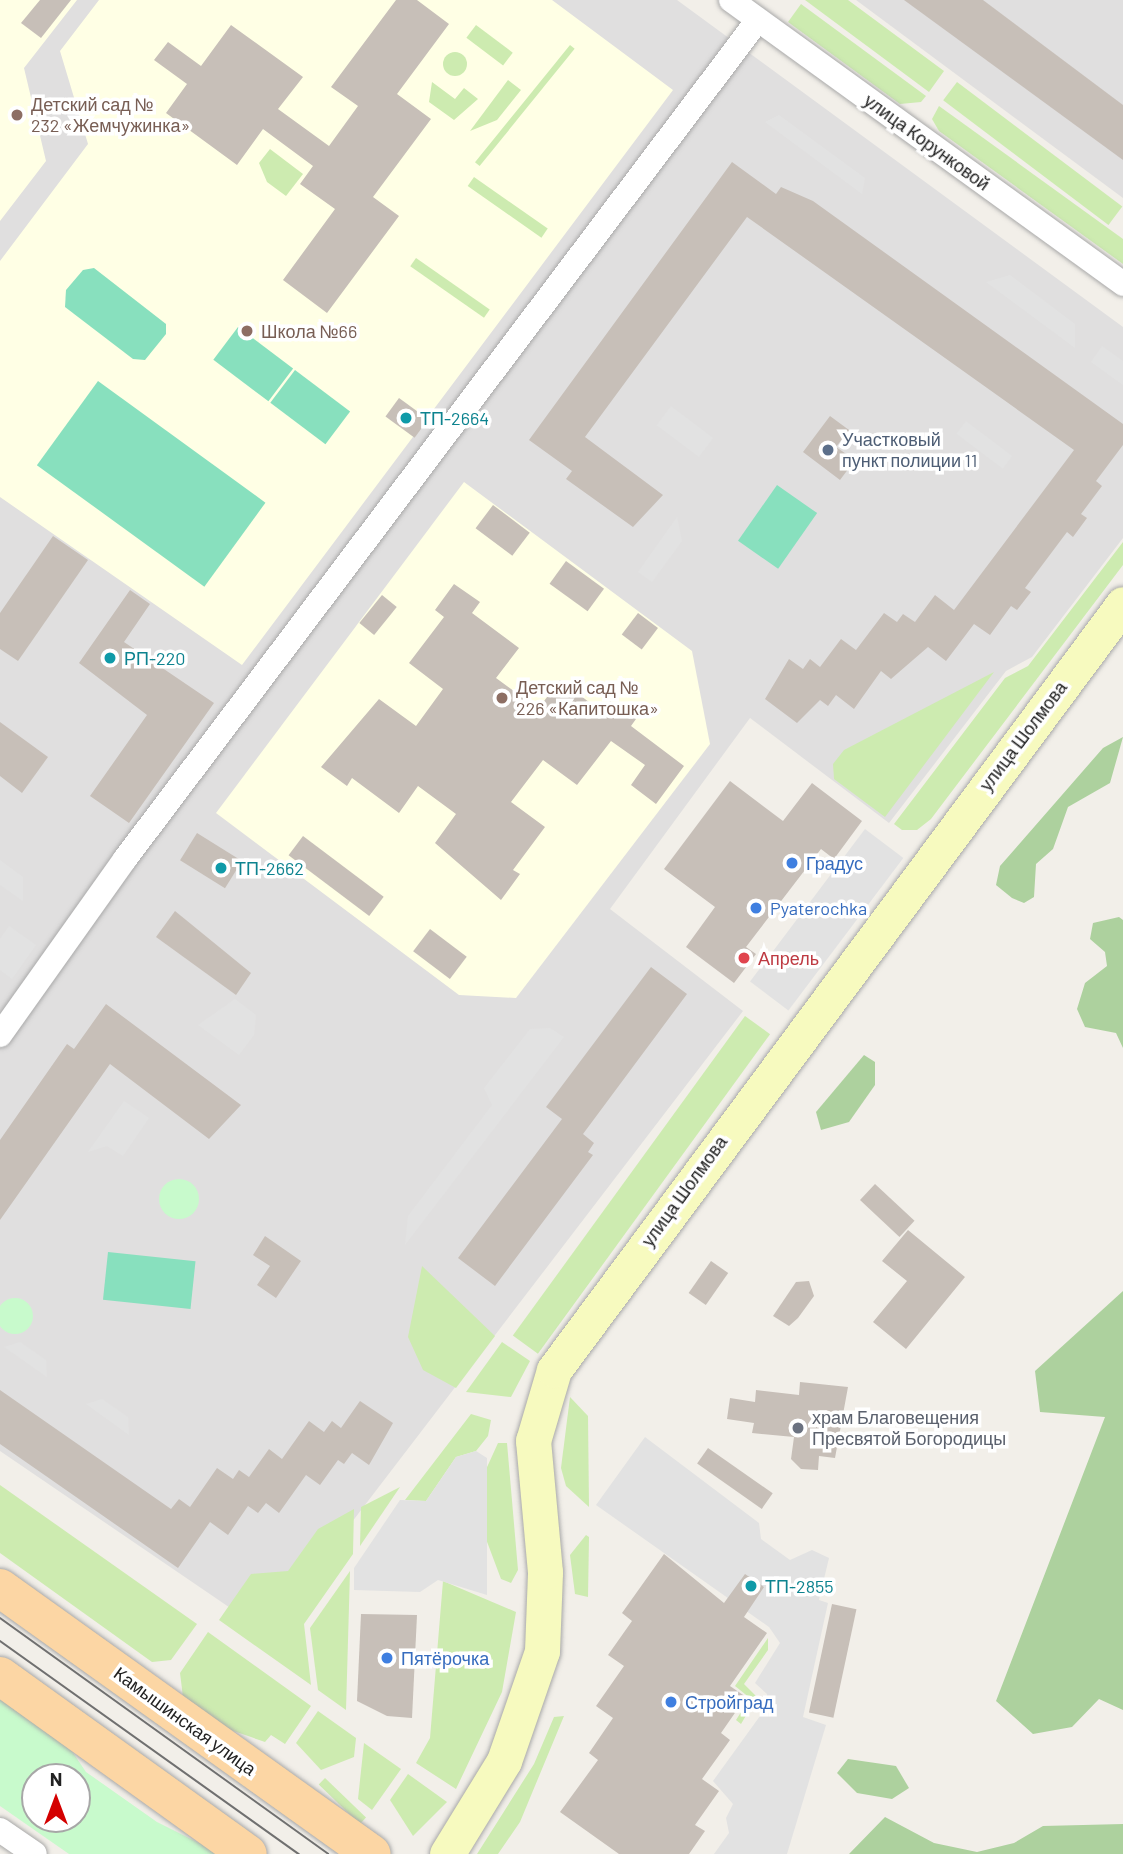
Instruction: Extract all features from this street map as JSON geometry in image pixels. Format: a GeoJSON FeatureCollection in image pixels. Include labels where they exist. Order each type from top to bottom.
{"type":"FeatureCollection","features":[{"type":"Feature","properties":{"kind":"main road","name":"Камышинская улица"},"geometry":{"type":"LineString","coordinates":[[0,1588],[370,1854]]}},
{"type":"Feature","properties":{"kind":"main road"},"geometry":{"type":"LineString","coordinates":[[0,1676],[248,1854]]}},
{"type":"Feature","properties":{"kind":"street","name":"улица Корунковой"},"geometry":{"type":"LineString","coordinates":[[731,0],[1123,284]]}},
{"type":"Feature","properties":{"kind":"street"},"geometry":{"type":"LineString","coordinates":[[0,1035],[125,859],[758,20]]}},
{"type":"Feature","properties":{"kind":"street","name":"улица Шолмова"},"geometry":{"type":"LineString","coordinates":[[447,1854],[504,1761],[542,1651],[545,1572],[533,1441],[554,1370],[1123,604]]}},
{"type":"Feature","properties":{"kind":"street"},"geometry":{"type":"LineString","coordinates":[[0,1830],[35,1854]]}},
{"type":"Feature","properties":{"kind":"shaded area"},"geometry":{"type":"Polygon","coordinates":[[[0,0],[677,0],[1123,327],[1123,538],[1032,657],[1006,671],[889,823],[750,718],[610,909],[743,1011],[267,1633],[0,1451],[0,0]]]}},
{"type":"Feature","properties":{"kind":"shaded area","name":"Детский сад № 232 «Жемчужинка»"},"geometry":{"type":"Polygon","coordinates":[[[0,0],[77,0],[24,68],[46,161],[0,221],[0,0]]]}},
{"type":"Feature","properties":{"kind":"shaded area","name":"Школа №66"},"geometry":{"type":"Polygon","coordinates":[[[99,0],[552,0],[673,90],[242,665],[0,497],[0,261],[88,144],[60,51],[99,0]]]}},
{"type":"Feature","properties":{"kind":"shaded area"},"geometry":{"type":"Polygon","coordinates":[[[856,0],[1123,0],[1123,198],[953,72],[856,0]]]}},
{"type":"Feature","properties":{"kind":"shaded area"},"geometry":{"type":"Polygon","coordinates":[[[779,115],[865,178],[862,194],[765,122],[779,115]]]}},
{"type":"Feature","properties":{"kind":"shaded area"},"geometry":{"type":"Polygon","coordinates":[[[1010,275],[1075,324],[1075,348],[986,282],[1010,275]]]}},
{"type":"Feature","properties":{"kind":"shaded area"},"geometry":{"type":"Polygon","coordinates":[[[1102,346],[1123,361],[1123,385],[1091,362],[1102,346]]]}},
{"type":"Feature","properties":{"kind":"shaded area"},"geometry":{"type":"Polygon","coordinates":[[[671,406],[713,438],[699,457],[657,425],[671,406]]]}},
{"type":"Feature","properties":{"kind":"shaded area"},"geometry":{"type":"Polygon","coordinates":[[[966,421],[1012,456],[1003,469],[956,434],[966,421]]]}},
{"type":"Feature","properties":{"kind":"shaded area","name":"Детский сад № 226 «Капитошка»"},"geometry":{"type":"Polygon","coordinates":[[[464,482],[692,651],[710,744],[516,998],[459,995],[216,813],[464,482]]]}},
{"type":"Feature","properties":{"kind":"shaded area"},"geometry":{"type":"Polygon","coordinates":[[[677,517],[682,541],[652,582],[638,572],[677,517]]]}},
{"type":"Feature","properties":{"kind":"shaded area"},"geometry":{"type":"Polygon","coordinates":[[[865,829],[903,858],[788,1010],[750,982],[865,829]]]}},
{"type":"Feature","properties":{"kind":"shaded area"},"geometry":{"type":"Polygon","coordinates":[[[0,860],[23,877],[23,901],[0,885],[0,860]]]}},
{"type":"Feature","properties":{"kind":"shaded area"},"geometry":{"type":"Polygon","coordinates":[[[9,926],[36,945],[12,979],[0,970],[0,939],[9,926]]]}},
{"type":"Feature","properties":{"kind":"shaded area"},"geometry":{"type":"Polygon","coordinates":[[[235,999],[256,1015],[254,1035],[239,1055],[198,1025],[235,999]]]}},
{"type":"Feature","properties":{"kind":"shaded area"},"geometry":{"type":"Polygon","coordinates":[[[550,1028],[564,1037],[405,1245],[408,1216],[492,1105],[484,1088],[530,1029],[550,1028]]]}},
{"type":"Feature","properties":{"kind":"shaded area"},"geometry":{"type":"Polygon","coordinates":[[[124,1101],[149,1118],[123,1156],[107,1146],[88,1152],[124,1101]]]}},
{"type":"Feature","properties":{"kind":"shaded area"},"geometry":{"type":"Polygon","coordinates":[[[20,1342],[46,1360],[47,1377],[4,1347],[20,1342]]]}},
{"type":"Feature","properties":{"kind":"shaded area"},"geometry":{"type":"Polygon","coordinates":[[[102,1399],[128,1417],[129,1435],[86,1404],[102,1399]]]}},
{"type":"Feature","properties":{"kind":"shaded area"},"geometry":{"type":"Polygon","coordinates":[[[645,1437],[759,1523],[761,1539],[790,1560],[812,1550],[829,1558],[819,1600],[828,1603],[803,1717],[826,1725],[787,1854],[714,1854],[729,1833],[726,1818],[733,1804],[713,1781],[765,1709],[767,1694],[755,1683],[780,1643],[769,1627],[596,1505],[645,1437]]]}},
{"type":"Feature","properties":{"kind":"shaded area"},"geometry":{"type":"Polygon","coordinates":[[[476,1451],[487,1458],[487,1595],[438,1580],[420,1592],[354,1590],[354,1568],[400,1500],[426,1501],[456,1457],[476,1451]]]}},
{"type":"Feature","properties":{"kind":"green space"},"geometry":{"type":"Polygon","coordinates":[[[805,0],[848,0],[944,71],[929,92],[805,0]]]}},
{"type":"Feature","properties":{"kind":"green space"},"geometry":{"type":"Polygon","coordinates":[[[801,4],[926,96],[921,102],[900,104],[788,22],[801,4]]]}},
{"type":"Feature","properties":{"kind":"green space"},"geometry":{"type":"Polygon","coordinates":[[[476,25],[513,53],[503,65],[466,38],[476,25]]]}},
{"type":"Feature","properties":{"kind":"green space"},"geometry":{"type":"Polygon","coordinates":[[[570,45],[575,49],[480,166],[475,162],[570,45]]]}},
{"type":"Feature","properties":{"kind":"green space"},"geometry":{"type":"Polygon","coordinates":[[[455,52],[463,56],[467,64],[463,72],[455,76],[447,72],[443,64],[447,56],[455,52]]]}},
{"type":"Feature","properties":{"kind":"green space"},"geometry":{"type":"Polygon","coordinates":[[[508,80],[521,90],[497,120],[470,131],[508,80]]]}},
{"type":"Feature","properties":{"kind":"green space"},"geometry":{"type":"Polygon","coordinates":[[[432,82],[455,99],[464,88],[478,99],[454,120],[429,102],[432,82]]]}},
{"type":"Feature","properties":{"kind":"green space"},"geometry":{"type":"Polygon","coordinates":[[[957,82],[1122,207],[1108,225],[943,100],[957,82]]]}},
{"type":"Feature","properties":{"kind":"green space"},"geometry":{"type":"Polygon","coordinates":[[[939,106],[1123,239],[1123,264],[939,131],[932,119],[939,106]]]}},
{"type":"Feature","properties":{"kind":"green space"},"geometry":{"type":"Polygon","coordinates":[[[270,149],[303,174],[286,196],[267,182],[259,163],[270,149]]]}},
{"type":"Feature","properties":{"kind":"green space"},"geometry":{"type":"Polygon","coordinates":[[[474,177],[548,229],[541,238],[468,186],[474,177]]]}},
{"type":"Feature","properties":{"kind":"green space"},"geometry":{"type":"Polygon","coordinates":[[[416,258],[490,310],[484,318],[410,266],[416,258]]]}},
{"type":"Feature","properties":{"kind":"green space"},"geometry":{"type":"Polygon","coordinates":[[[94,268],[166,324],[166,334],[145,360],[133,359],[65,307],[66,290],[83,270],[94,268]]]}},
{"type":"Feature","properties":{"kind":"green space"},"geometry":{"type":"Polygon","coordinates":[[[238,327],[293,369],[268,401],[213,360],[238,327]]]}},
{"type":"Feature","properties":{"kind":"green space"},"geometry":{"type":"Polygon","coordinates":[[[295,370],[350,412],[325,444],[270,403],[295,370]]]}},
{"type":"Feature","properties":{"kind":"green space"},"geometry":{"type":"Polygon","coordinates":[[[98,381],[265,503],[204,587],[37,465],[98,381]]]}},
{"type":"Feature","properties":{"kind":"green space"},"geometry":{"type":"Polygon","coordinates":[[[777,485],[817,513],[778,569],[738,541],[777,485]]]}},
{"type":"Feature","properties":{"kind":"green space"},"geometry":{"type":"Polygon","coordinates":[[[1123,542],[1123,565],[931,819],[917,830],[902,830],[894,824],[1005,678],[1028,666],[1123,542]]]}},
{"type":"Feature","properties":{"kind":"green space"},"geometry":{"type":"Polygon","coordinates":[[[994,672],[885,817],[834,779],[833,764],[844,750],[994,672]]]}},
{"type":"Feature","properties":{"kind":"green space"},"geometry":{"type":"Polygon","coordinates":[[[1123,737],[1110,783],[1068,807],[1053,849],[1036,864],[1034,897],[1024,903],[1012,898],[996,885],[1000,866],[1103,748],[1123,737]]]}},
{"type":"Feature","properties":{"kind":"green space"},"geometry":{"type":"Polygon","coordinates":[[[1119,917],[1123,920],[1123,1048],[1116,1033],[1085,1027],[1077,1009],[1085,983],[1107,966],[1105,952],[1090,939],[1093,923],[1119,917]]]}},
{"type":"Feature","properties":{"kind":"green space"},"geometry":{"type":"Polygon","coordinates":[[[745,1016],[770,1034],[538,1354],[513,1336],[745,1016]]]}},
{"type":"Feature","properties":{"kind":"green space"},"geometry":{"type":"Polygon","coordinates":[[[864,1055],[875,1062],[875,1085],[849,1122],[821,1130],[816,1112],[864,1055]]]}},
{"type":"Feature","properties":{"kind":"green space"},"geometry":{"type":"Polygon","coordinates":[[[179,1179],[193,1185],[199,1199],[193,1213],[179,1219],[165,1213],[159,1199],[165,1185],[179,1179]]]}},
{"type":"Feature","properties":{"kind":"green space"},"geometry":{"type":"Polygon","coordinates":[[[108,1252],[196,1261],[191,1309],[103,1300],[108,1252]]]}},
{"type":"Feature","properties":{"kind":"green space"},"geometry":{"type":"Polygon","coordinates":[[[422,1266],[495,1336],[456,1388],[423,1370],[408,1337],[422,1266]]]}},
{"type":"Feature","properties":{"kind":"green space"},"geometry":{"type":"Polygon","coordinates":[[[1123,1291],[1123,1710],[1099,1699],[1072,1727],[1033,1734],[996,1701],[1105,1417],[1040,1412],[1035,1371],[1123,1291]]]}},
{"type":"Feature","properties":{"kind":"green space"},"geometry":{"type":"Polygon","coordinates":[[[15,1298],[28,1303],[33,1316],[28,1329],[15,1334],[2,1329],[-3,1316],[2,1303],[15,1298]]]}},
{"type":"Feature","properties":{"kind":"green space"},"geometry":{"type":"Polygon","coordinates":[[[502,1342],[530,1361],[511,1397],[466,1392],[502,1342]]]}},
{"type":"Feature","properties":{"kind":"green space"},"geometry":{"type":"Polygon","coordinates":[[[570,1397],[588,1416],[589,1507],[566,1486],[561,1468],[570,1397]]]}},
{"type":"Feature","properties":{"kind":"green space"},"geometry":{"type":"Polygon","coordinates":[[[471,1414],[491,1420],[488,1436],[476,1451],[456,1457],[426,1501],[405,1500],[471,1414]]]}},
{"type":"Feature","properties":{"kind":"green space"},"geometry":{"type":"Polygon","coordinates":[[[498,1443],[507,1443],[518,1570],[511,1583],[501,1579],[486,1539],[483,1476],[498,1443]]]}},
{"type":"Feature","properties":{"kind":"green space"},"geometry":{"type":"Polygon","coordinates":[[[0,1485],[197,1624],[171,1660],[152,1662],[0,1553],[0,1485]]]}},
{"type":"Feature","properties":{"kind":"green space"},"geometry":{"type":"Polygon","coordinates":[[[400,1487],[360,1546],[361,1507],[400,1487]]]}},
{"type":"Feature","properties":{"kind":"green space"},"geometry":{"type":"Polygon","coordinates":[[[354,1509],[353,1554],[304,1624],[311,1685],[219,1620],[251,1574],[288,1571],[318,1529],[354,1509]]]}},
{"type":"Feature","properties":{"kind":"green space"},"geometry":{"type":"Polygon","coordinates":[[[586,1535],[589,1537],[588,1597],[575,1594],[570,1555],[586,1535]]]}},
{"type":"Feature","properties":{"kind":"green space"},"geometry":{"type":"Polygon","coordinates":[[[350,1571],[346,1710],[318,1690],[310,1628],[350,1571]]]}},
{"type":"Feature","properties":{"kind":"green space"},"geometry":{"type":"Polygon","coordinates":[[[443,1581],[516,1612],[502,1692],[456,1789],[416,1763],[430,1738],[443,1581]]]}},
{"type":"Feature","properties":{"kind":"green space"},"geometry":{"type":"Polygon","coordinates":[[[208,1632],[311,1706],[285,1744],[271,1735],[265,1742],[225,1728],[183,1697],[180,1673],[208,1632]]]}},
{"type":"Feature","properties":{"kind":"green space"},"geometry":{"type":"Polygon","coordinates":[[[768,1638],[768,1650],[744,1684],[757,1697],[741,1724],[736,1720],[750,1698],[735,1686],[768,1638]]]}},
{"type":"Feature","properties":{"kind":"green space"},"geometry":{"type":"Polygon","coordinates":[[[0,1694],[65,1741],[80,1763],[21,1763],[21,1821],[0,1806],[0,1694]]]}},
{"type":"Feature","properties":{"kind":"green space"},"geometry":{"type":"Polygon","coordinates":[[[318,1711],[356,1738],[354,1757],[321,1770],[296,1743],[318,1711]]]}},
{"type":"Feature","properties":{"kind":"green space"},"geometry":{"type":"Polygon","coordinates":[[[564,1716],[520,1822],[498,1854],[477,1854],[534,1764],[554,1717],[564,1716]]]}},
{"type":"Feature","properties":{"kind":"green space"},"geometry":{"type":"Polygon","coordinates":[[[364,1743],[401,1769],[372,1810],[358,1799],[364,1743]]]}},
{"type":"Feature","properties":{"kind":"green space"},"geometry":{"type":"Polygon","coordinates":[[[848,1759],[896,1766],[909,1788],[892,1799],[857,1793],[837,1773],[848,1759]]]}},
{"type":"Feature","properties":{"kind":"green space"},"geometry":{"type":"Polygon","coordinates":[[[408,1774],[447,1802],[413,1836],[390,1800],[408,1774]]]}},
{"type":"Feature","properties":{"kind":"green space"},"geometry":{"type":"Polygon","coordinates":[[[91,1776],[157,1822],[221,1854],[69,1854],[39,1833],[91,1833],[91,1776]]]}},
{"type":"Feature","properties":{"kind":"green space"},"geometry":{"type":"Polygon","coordinates":[[[325,1778],[366,1818],[360,1824],[319,1784],[325,1778]]]}},
{"type":"Feature","properties":{"kind":"green space"},"geometry":{"type":"Polygon","coordinates":[[[885,1817],[934,1843],[977,1852],[1014,1843],[1043,1826],[1123,1824],[1123,1854],[849,1854],[885,1817]]]}},
{"type":"Feature","properties":{"kind":"building"},"geometry":{"type":"Polygon","coordinates":[[[40,0],[71,0],[41,38],[21,23],[40,0]]]}},
{"type":"Feature","properties":{"kind":"building"},"geometry":{"type":"Polygon","coordinates":[[[396,0],[417,0],[449,24],[397,94],[431,119],[373,197],[399,216],[327,313],[283,280],[335,209],[300,184],[313,166],[263,129],[237,165],[166,113],[187,84],[154,60],[168,42],[201,66],[231,25],[303,77],[278,109],[329,146],[358,106],[331,87],[396,0]]]}},
{"type":"Feature","properties":{"kind":"building"},"geometry":{"type":"Polygon","coordinates":[[[904,0],[983,0],[1123,105],[1123,160],[904,0]]]}},
{"type":"Feature","properties":{"kind":"building"},"geometry":{"type":"Polygon","coordinates":[[[732,162],[776,194],[781,187],[813,201],[1123,424],[1123,445],[1096,481],[1102,486],[1081,514],[1087,518],[1073,537],[1067,532],[1025,588],[1031,592],[1017,610],[1011,606],[990,635],[974,624],[946,661],[928,647],[891,679],[881,671],[854,709],[836,695],[828,706],[820,700],[797,723],[765,699],[789,659],[803,669],[810,659],[820,667],[841,639],[856,650],[884,613],[897,622],[903,614],[915,622],[935,595],[954,610],[1074,450],[747,217],[585,437],[663,495],[633,527],[566,479],[572,471],[529,440],[732,162]]]}},
{"type":"Feature","properties":{"kind":"building","name":"ТП-2664"},"geometry":{"type":"Polygon","coordinates":[[[399,398],[428,419],[415,438],[385,417],[399,398]]]}},
{"type":"Feature","properties":{"kind":"building"},"geometry":{"type":"Polygon","coordinates":[[[830,416],[849,430],[836,447],[855,460],[840,480],[803,452],[830,416]]]}},
{"type":"Feature","properties":{"kind":"building"},"geometry":{"type":"Polygon","coordinates":[[[493,505],[530,533],[512,556],[476,528],[493,505]]]}},
{"type":"Feature","properties":{"kind":"building"},"geometry":{"type":"Polygon","coordinates":[[[53,536],[88,560],[18,661],[0,649],[0,613],[53,536]]]}},
{"type":"Feature","properties":{"kind":"building"},"geometry":{"type":"Polygon","coordinates":[[[566,561],[604,589],[588,611],[550,584],[566,561]]]}},
{"type":"Feature","properties":{"kind":"building"},"geometry":{"type":"Polygon","coordinates":[[[454,584],[480,602],[472,613],[519,648],[496,678],[538,709],[560,680],[602,712],[610,701],[636,719],[631,726],[684,766],[656,804],[631,785],[645,765],[611,741],[577,785],[543,760],[511,802],[545,827],[513,870],[520,874],[501,900],[435,843],[456,814],[418,786],[399,813],[352,778],[347,786],[321,767],[379,699],[416,726],[443,689],[409,663],[444,617],[435,610],[454,584]]]}},
{"type":"Feature","properties":{"kind":"building"},"geometry":{"type":"Polygon","coordinates":[[[130,590],[150,604],[124,642],[214,703],[129,823],[90,796],[147,715],[79,663],[130,590]]]}},
{"type":"Feature","properties":{"kind":"building"},"geometry":{"type":"Polygon","coordinates":[[[382,595],[397,607],[374,635],[359,623],[382,595]]]}},
{"type":"Feature","properties":{"kind":"building"},"geometry":{"type":"Polygon","coordinates":[[[638,613],[658,628],[642,650],[622,635],[638,613]]]}},
{"type":"Feature","properties":{"kind":"building"},"geometry":{"type":"Polygon","coordinates":[[[0,722],[48,757],[22,793],[0,776],[0,722]]]}},
{"type":"Feature","properties":{"kind":"building"},"geometry":{"type":"Polygon","coordinates":[[[730,781],[783,821],[812,783],[862,821],[834,859],[821,849],[746,947],[756,954],[734,983],[686,947],[715,907],[664,869],[730,781]]]}},
{"type":"Feature","properties":{"kind":"building"},"geometry":{"type":"Polygon","coordinates":[[[197,833],[242,861],[225,888],[180,860],[197,833]]]}},
{"type":"Feature","properties":{"kind":"building"},"geometry":{"type":"Polygon","coordinates":[[[303,836],[384,897],[369,916],[289,855],[303,836]]]}},
{"type":"Feature","properties":{"kind":"building"},"geometry":{"type":"Polygon","coordinates":[[[175,911],[251,973],[236,995],[156,937],[175,911]]]}},
{"type":"Feature","properties":{"kind":"building"},"geometry":{"type":"Polygon","coordinates":[[[430,929],[467,957],[450,979],[413,951],[430,929]]]}},
{"type":"Feature","properties":{"kind":"building"},"geometry":{"type":"Polygon","coordinates":[[[651,967],[687,994],[583,1134],[594,1143],[588,1152],[593,1155],[495,1286],[458,1258],[562,1119],[546,1107],[651,967]]]}},
{"type":"Feature","properties":{"kind":"building"},"geometry":{"type":"Polygon","coordinates":[[[106,1004],[241,1105],[209,1139],[110,1064],[0,1220],[0,1140],[67,1044],[74,1049],[106,1004]]]}},
{"type":"Feature","properties":{"kind":"building"},"geometry":{"type":"Polygon","coordinates":[[[875,1184],[914,1221],[899,1237],[860,1200],[875,1184]]]}},
{"type":"Feature","properties":{"kind":"building"},"geometry":{"type":"Polygon","coordinates":[[[908,1230],[965,1277],[906,1349],[873,1322],[907,1281],[882,1261],[908,1230]]]}},
{"type":"Feature","properties":{"kind":"building"},"geometry":{"type":"Polygon","coordinates":[[[265,1236],[301,1261],[276,1298],[257,1285],[270,1266],[253,1255],[265,1236]]]}},
{"type":"Feature","properties":{"kind":"building"},"geometry":{"type":"Polygon","coordinates":[[[711,1261],[728,1273],[706,1305],[689,1293],[711,1261]]]}},
{"type":"Feature","properties":{"kind":"building"},"geometry":{"type":"Polygon","coordinates":[[[809,1281],[814,1296],[798,1318],[789,1326],[773,1316],[796,1282],[809,1281]]]}},
{"type":"Feature","properties":{"kind":"building","name":"храм Благовещения Пресвятой Богородицы"},"geometry":{"type":"Polygon","coordinates":[[[800,1382],[848,1387],[835,1458],[819,1456],[818,1470],[801,1469],[791,1459],[794,1437],[752,1433],[754,1423],[727,1419],[730,1398],[755,1402],[756,1390],[799,1395],[800,1382]]]}},
{"type":"Feature","properties":{"kind":"building"},"geometry":{"type":"Polygon","coordinates":[[[0,1390],[171,1509],[179,1499],[190,1507],[217,1468],[233,1479],[239,1470],[249,1477],[269,1449],[282,1459],[309,1421],[324,1432],[332,1421],[341,1428],[360,1401],[393,1423],[369,1465],[352,1453],[344,1464],[338,1460],[320,1485],[306,1475],[279,1513],[266,1503],[258,1513],[248,1506],[228,1535],[210,1522],[178,1568],[0,1444],[0,1390]]]}},
{"type":"Feature","properties":{"kind":"building"},"geometry":{"type":"Polygon","coordinates":[[[708,1448],[773,1493],[762,1509],[697,1464],[708,1448]]]}},
{"type":"Feature","properties":{"kind":"building","name":"Стройград"},"geometry":{"type":"Polygon","coordinates":[[[664,1554],[724,1603],[745,1574],[764,1587],[744,1617],[767,1633],[730,1686],[746,1697],[721,1733],[730,1740],[702,1779],[719,1791],[695,1825],[705,1831],[689,1854],[619,1854],[560,1812],[598,1760],[589,1753],[613,1718],[596,1706],[624,1666],[608,1655],[632,1621],[622,1613],[664,1554]]]}},
{"type":"Feature","properties":{"kind":"building"},"geometry":{"type":"Polygon","coordinates":[[[832,1604],[856,1609],[833,1718],[809,1713],[832,1604]]]}},
{"type":"Feature","properties":{"kind":"building","name":"Пятёрочка"},"geometry":{"type":"Polygon","coordinates":[[[361,1614],[417,1615],[412,1718],[387,1716],[357,1701],[361,1614]]]}},
{"type":"Feature","properties":{"kind":"tram line"},"geometry":{"type":"LineString","coordinates":[[0,1618],[328,1854]]}},
{"type":"Feature","properties":{"kind":"tram line"},"geometry":{"type":"LineString","coordinates":[[0,1641],[299,1854]]}},
{"type":"Feature","properties":{"kind":"place","name":"Детский сад № 232 «Жемчужинка»"},"geometry":{"type":"Point","coordinates":[17,115]}},
{"type":"Feature","properties":{"kind":"place","name":"Школа №66"},"geometry":{"type":"Point","coordinates":[247,331]}},
{"type":"Feature","properties":{"kind":"place","name":"ТП-2664"},"geometry":{"type":"Point","coordinates":[406,418]}},
{"type":"Feature","properties":{"kind":"place","name":"Участковый пункт полиции 11"},"geometry":{"type":"Point","coordinates":[828,450]}},
{"type":"Feature","properties":{"kind":"place","name":"РП-220"},"geometry":{"type":"Point","coordinates":[110,658]}},
{"type":"Feature","properties":{"kind":"place","name":"Детский сад № 226 «Капитошка»"},"geometry":{"type":"Point","coordinates":[502,698]}},
{"type":"Feature","properties":{"kind":"place","name":"Градус"},"geometry":{"type":"Point","coordinates":[792,863]}},
{"type":"Feature","properties":{"kind":"place","name":"ТП-2662"},"geometry":{"type":"Point","coordinates":[221,868]}},
{"type":"Feature","properties":{"kind":"place","name":"Pyaterochka"},"geometry":{"type":"Point","coordinates":[756,908]}},
{"type":"Feature","properties":{"kind":"place","name":"Апрель"},"geometry":{"type":"Point","coordinates":[744,958]}},
{"type":"Feature","properties":{"kind":"place","name":"храм Благовещения Пресвятой Богородицы"},"geometry":{"type":"Point","coordinates":[798,1428]}},
{"type":"Feature","properties":{"kind":"place","name":"ТП-2855"},"geometry":{"type":"Point","coordinates":[751,1586]}},
{"type":"Feature","properties":{"kind":"place","name":"Пятёрочка"},"geometry":{"type":"Point","coordinates":[387,1658]}},
{"type":"Feature","properties":{"kind":"place","name":"Стройград"},"geometry":{"type":"Point","coordinates":[671,1702]}}]}
